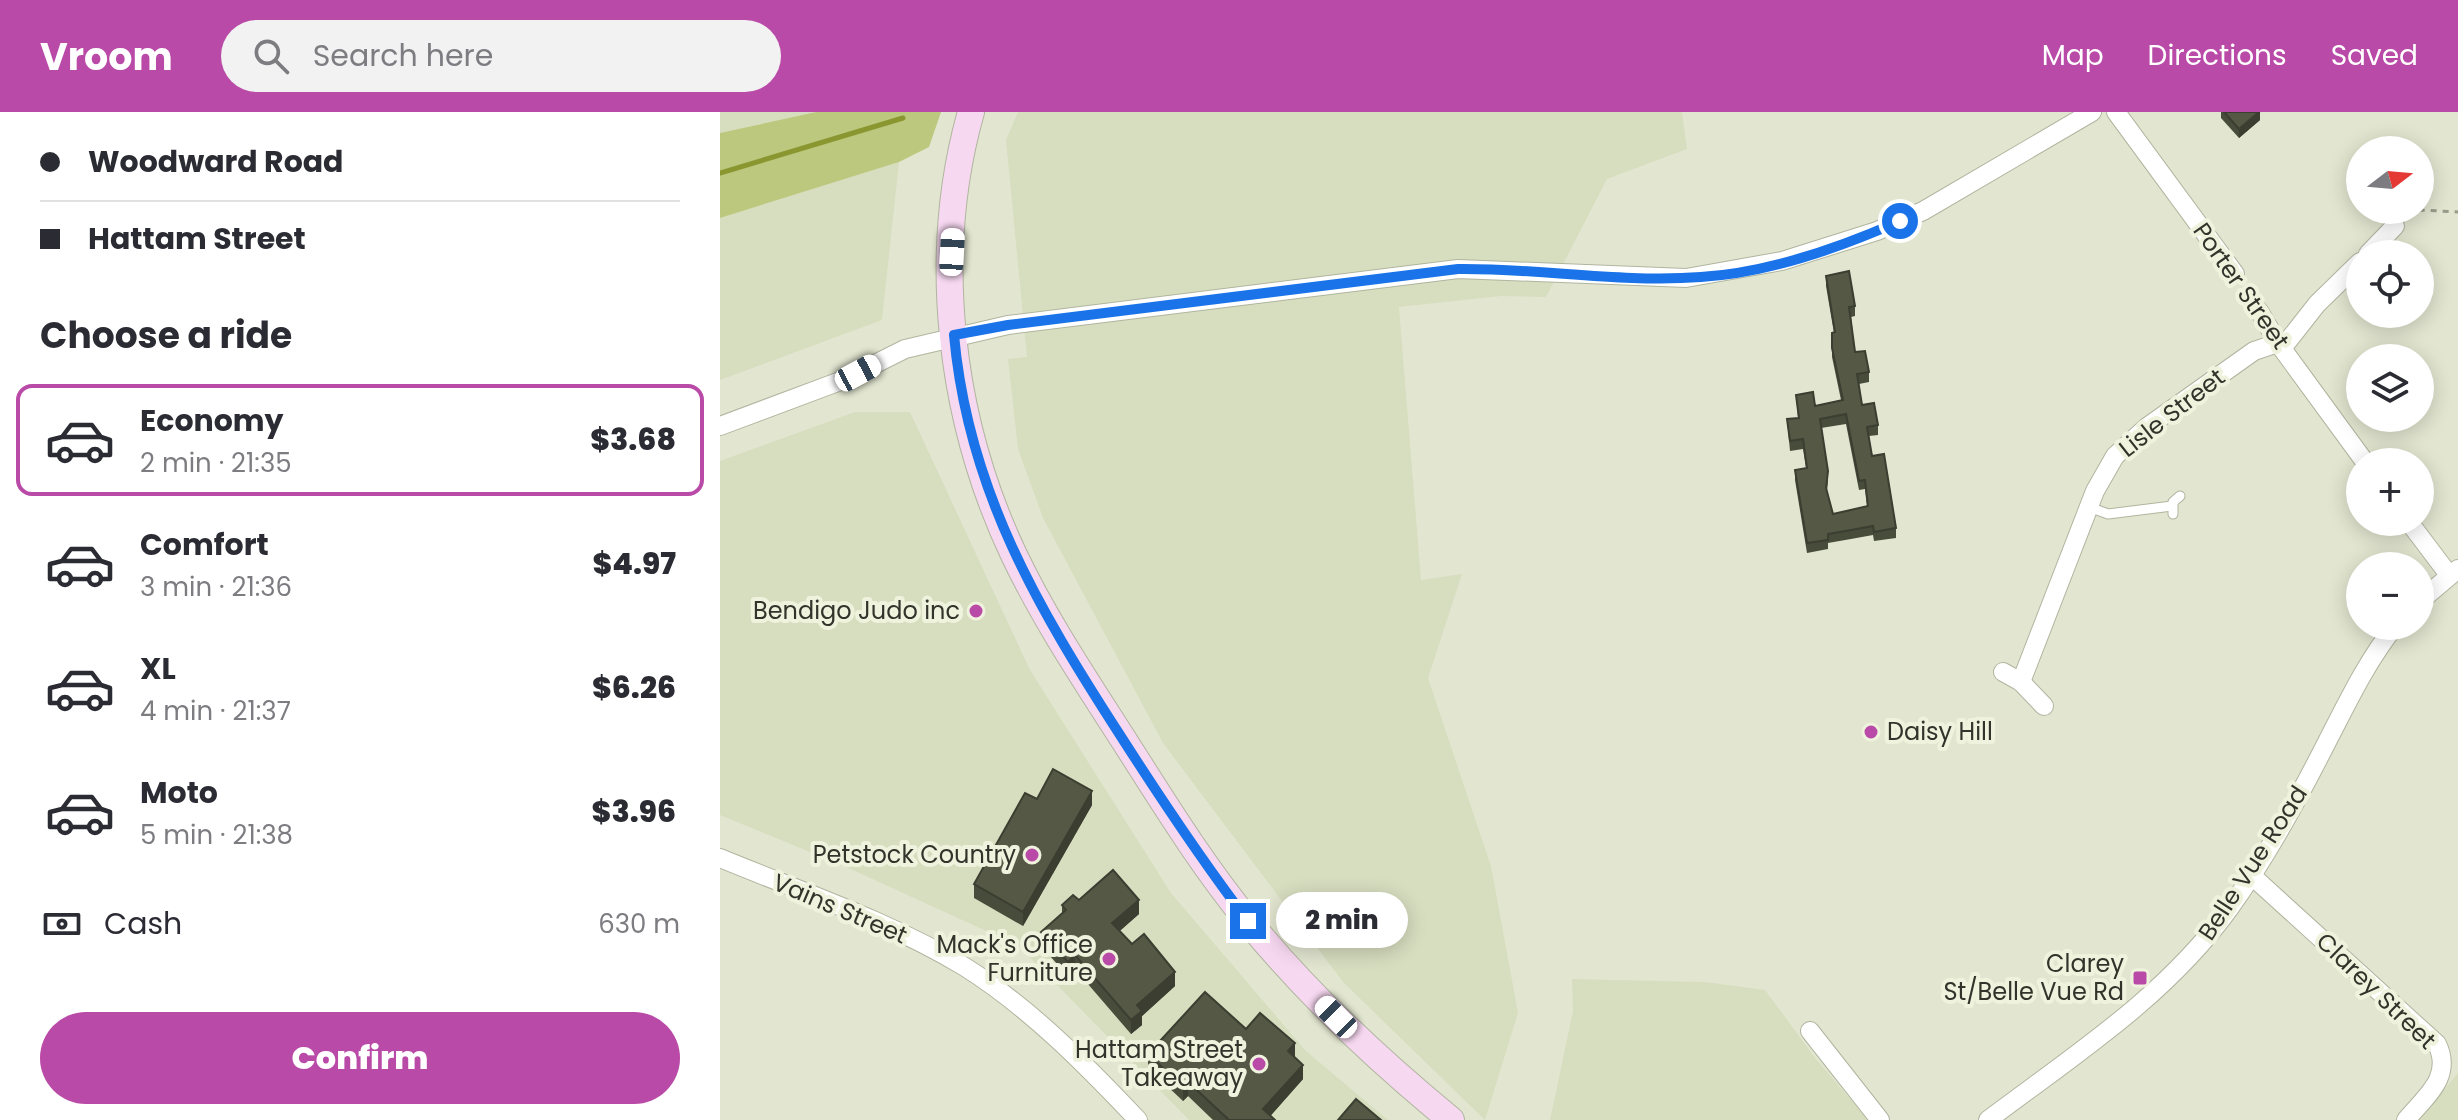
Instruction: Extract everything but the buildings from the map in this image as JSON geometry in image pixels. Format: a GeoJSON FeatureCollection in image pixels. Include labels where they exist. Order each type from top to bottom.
{"type":"FeatureCollection","features":[{"type":"Feature","properties":{"kind":"main road"},"geometry":{"type":"LineString","coordinates":[[971,112],[953,230],[954,335],[967,421],[993,507],[1036,599],[1210,872],[1248,921],[1355,1036],[1451,1120]]}},
{"type":"Feature","properties":{"kind":"street"},"geometry":{"type":"LineString","coordinates":[[720,426],[843,380],[905,349],[954,335],[1008,325],[1458,269],[1497,268],[1629,278],[1704,277],[1730,272],[1824,250],[1923,211],[2092,112]]}},
{"type":"Feature","properties":{"kind":"street","name":"Porter Street"},"geometry":{"type":"LineString","coordinates":[[2116,112],[2235,274]]}},
{"type":"Feature","properties":{"kind":"street"},"geometry":{"type":"LineString","coordinates":[[2382,240],[2395,226]]}},
{"type":"Feature","properties":{"kind":"street","name":"Lisle Street"},"geometry":{"type":"LineString","coordinates":[[2021,682],[2103,473],[2128,442],[2254,351],[2281,345],[2346,276]]}},
{"type":"Feature","properties":{"kind":"street","name":"Porter Street"},"geometry":{"type":"LineString","coordinates":[[2259,311],[2355,448]]}},
{"type":"Feature","properties":{"kind":"street"},"geometry":{"type":"LineString","coordinates":[[2422,536],[2454,572],[2434,589]]}},
{"type":"Feature","properties":{"kind":"street","name":"Belle Vue Road"},"geometry":{"type":"LineString","coordinates":[[1988,1120],[2160,989],[2208,936],[2251,875],[2289,812],[2358,681],[2386,640]]}},
{"type":"Feature","properties":{"kind":"street"},"geometry":{"type":"LineString","coordinates":[[2003,672],[2021,682],[2044,706]]}},
{"type":"Feature","properties":{"kind":"street","name":"Vains Street"},"geometry":{"type":"LineString","coordinates":[[720,858],[878,924],[964,967],[1035,1020],[1138,1120]]}},
{"type":"Feature","properties":{"kind":"street","name":"Clarey Street"},"geometry":{"type":"LineString","coordinates":[[2251,875],[2437,1044],[2444,1063],[2443,1073],[2406,1120]]}},
{"type":"Feature","properties":{"kind":"street"},"geometry":{"type":"LineString","coordinates":[[1810,1031],[1880,1120]]}},
{"type":"Feature","properties":{"kind":"lane"},"geometry":{"type":"LineString","coordinates":[[2089,507],[2108,514],[2172,510],[2180,496]]}},
{"type":"Feature","properties":{"kind":"path"},"geometry":{"type":"LineString","coordinates":[[2395,226],[2421,210],[2458,212]]}},
{"type":"Feature","properties":{"kind":"shaded area"},"geometry":{"type":"Polygon","coordinates":[[[720,112],[816,112],[720,133],[720,112]]]}},
{"type":"Feature","properties":{"kind":"shaded area"},"geometry":{"type":"Polygon","coordinates":[[[1018,112],[1682,112],[1687,149],[1607,179],[1546,297],[1501,296],[1399,307],[1421,580],[1462,574],[1428,678],[1491,866],[1518,1013],[1485,1120],[1343,982],[1163,743],[1043,518],[1018,449],[1008,359],[1027,357],[1006,140],[1018,112]]]}},
{"type":"Feature","properties":{"kind":"shaded area"},"geometry":{"type":"Polygon","coordinates":[[[899,162],[882,320],[720,380],[720,218],[899,162]]]}},
{"type":"Feature","properties":{"kind":"shaded area"},"geometry":{"type":"Polygon","coordinates":[[[855,412],[910,412],[1030,670],[1171,893],[1306,1051],[1388,1120],[1189,1120],[1019,946],[844,866],[720,815],[720,461],[855,412]]]}},
{"type":"Feature","properties":{"kind":"shaded area"},"geometry":{"type":"Polygon","coordinates":[[[1572,979],[1705,982],[1765,990],[1816,1059],[1868,1120],[1550,1120],[1573,1011],[1572,979]]]}},
{"type":"Feature","properties":{"kind":"shaded area"},"geometry":{"type":"Polygon","coordinates":[[[2458,1073],[2458,1120],[2419,1120],[2458,1073]]]}},
{"type":"Feature","properties":{"kind":"green space"},"geometry":{"type":"Polygon","coordinates":[[[816,112],[941,112],[929,147],[899,162],[720,218],[720,133],[816,112]]]}},
{"type":"Feature","properties":{"kind":"waterway"},"geometry":{"type":"LineString","coordinates":[[720,173],[903,118]]}},
{"type":"Feature","properties":{"kind":"place","name":"Bendigo Judo inc"},"geometry":{"type":"Point","coordinates":[976,611]}},
{"type":"Feature","properties":{"kind":"place","name":"Daisy Hill"},"geometry":{"type":"Point","coordinates":[1871,732]}},
{"type":"Feature","properties":{"kind":"place","name":"Petstock Country"},"geometry":{"type":"Point","coordinates":[1032,855]}},
{"type":"Feature","properties":{"kind":"place","name":"Mack's Office Furniture"},"geometry":{"type":"Point","coordinates":[1109,959]}},
{"type":"Feature","properties":{"kind":"place","name":"Clarey St/Belle Vue Rd"},"geometry":{"type":"Point","coordinates":[2140,978]}},
{"type":"Feature","properties":{"kind":"place","name":"Hattam Street Takeaway"},"geometry":{"type":"Point","coordinates":[1259,1064]}},
{"type":"Feature","properties":{"kind":"route"},"geometry":{"type":"LineString","coordinates":[[1248,921],[1210,872],[1163,802],[1036,599],[993,507],[977,461],[961,389],[954,335],[1008,325],[1458,269],[1497,268],[1629,278],[1704,277],[1824,250],[1900,221]]}}]}
